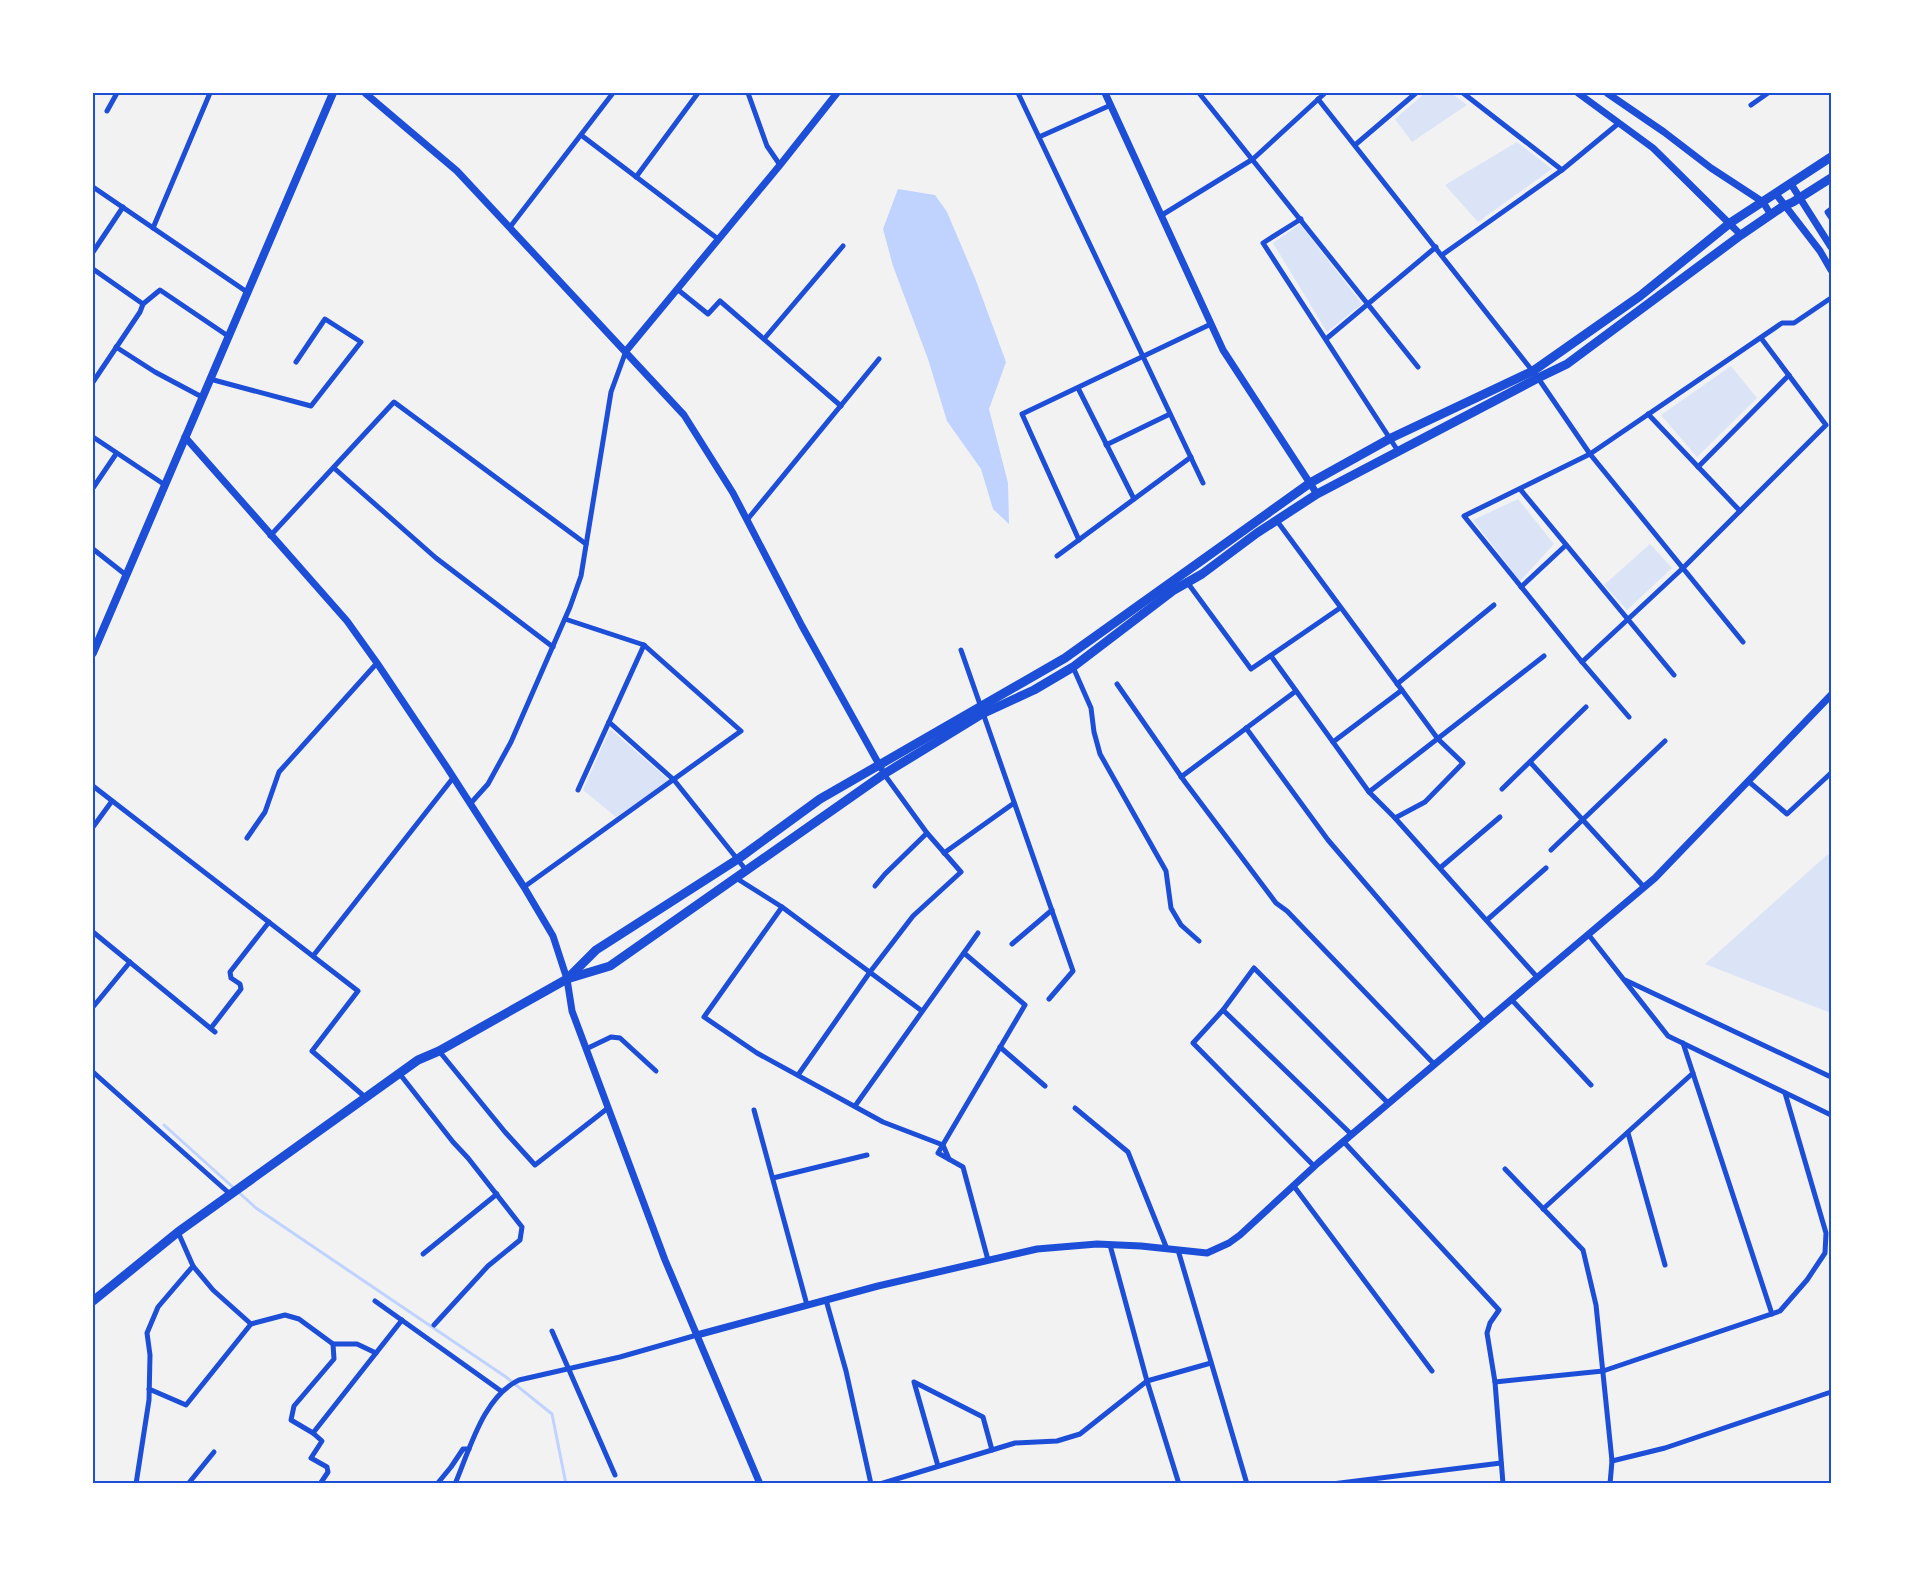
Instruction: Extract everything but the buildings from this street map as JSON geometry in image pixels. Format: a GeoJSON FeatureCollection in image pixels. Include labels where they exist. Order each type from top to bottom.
{"type":"FeatureCollection","features":[{"type":"Feature","properties":{"kind":"highway"},"geometry":{"type":"LineString","coordinates":[[567,979],[596,950],[738,859],[819,799],[981,710],[1034,690],[1074,667],[1187,582],[1317,494],[1535,374],[1640,296],[1730,223],[1831,157]]}},
{"type":"Feature","properties":{"kind":"highway"},"geometry":{"type":"LineString","coordinates":[[93,1301],[178,1232],[418,1060],[439,1052],[567,979],[610,966],[884,774],[1065,658],[1310,483],[1390,438],[1535,374],[1567,364],[1741,236],[1831,178]]}},
{"type":"Feature","properties":{"kind":"main road"},"geometry":{"type":"LineString","coordinates":[[93,653],[97,633],[126,575],[333,93]]}},
{"type":"Feature","properties":{"kind":"street"},"geometry":{"type":"LineString","coordinates":[[107,111],[117,93]]}},
{"type":"Feature","properties":{"kind":"street"},"geometry":{"type":"LineString","coordinates":[[153,228],[210,93]]}},
{"type":"Feature","properties":{"kind":"street"},"geometry":{"type":"LineString","coordinates":[[365,93],[458,171],[684,415],[733,493],[802,626],[884,774],[927,833],[961,872],[913,916],[870,972],[798,1075]]}},
{"type":"Feature","properties":{"kind":"street"},"geometry":{"type":"LineString","coordinates":[[510,227],[613,93]]}},
{"type":"Feature","properties":{"kind":"street"},"geometry":{"type":"LineString","coordinates":[[636,177],[698,93]]}},
{"type":"Feature","properties":{"kind":"street"},"geometry":{"type":"LineString","coordinates":[[748,93],[767,147],[780,165]]}},
{"type":"Feature","properties":{"kind":"street"},"geometry":{"type":"LineString","coordinates":[[470,804],[488,784],[511,742],[565,619],[581,576],[611,392],[626,351],[837,93]]}},
{"type":"Feature","properties":{"kind":"street"},"geometry":{"type":"LineString","coordinates":[[1018,93],[1203,483]]}},
{"type":"Feature","properties":{"kind":"street"},"geometry":{"type":"LineString","coordinates":[[1105,93],[1223,350],[1317,494]]}},
{"type":"Feature","properties":{"kind":"street"},"geometry":{"type":"LineString","coordinates":[[1162,215],[1254,159],[1325,93]]}},
{"type":"Feature","properties":{"kind":"street"},"geometry":{"type":"LineString","coordinates":[[1355,145],[1416,93]]}},
{"type":"Feature","properties":{"kind":"street"},"geometry":{"type":"LineString","coordinates":[[1463,93],[1562,170]]}},
{"type":"Feature","properties":{"kind":"street"},"geometry":{"type":"LineString","coordinates":[[1578,93],[1653,148],[1741,236]]}},
{"type":"Feature","properties":{"kind":"street"},"geometry":{"type":"LineString","coordinates":[[1606,93],[1763,202],[1771,215]]}},
{"type":"Feature","properties":{"kind":"street"},"geometry":{"type":"LineString","coordinates":[[1751,105],[1768,93]]}},
{"type":"Feature","properties":{"kind":"street"},"geometry":{"type":"LineString","coordinates":[[1202,94],[1418,366]]}},
{"type":"Feature","properties":{"kind":"street"},"geometry":{"type":"LineString","coordinates":[[1318,99],[1535,374],[1590,454],[1743,642]]}},
{"type":"Feature","properties":{"kind":"street"},"geometry":{"type":"LineString","coordinates":[[1039,137],[1111,105]]}},
{"type":"Feature","properties":{"kind":"street"},"geometry":{"type":"LineString","coordinates":[[1442,255],[1562,170],[1619,123]]}},
{"type":"Feature","properties":{"kind":"street"},"geometry":{"type":"LineString","coordinates":[[581,135],[718,239]]}},
{"type":"Feature","properties":{"kind":"street"},"geometry":{"type":"LineString","coordinates":[[1791,184],[1831,247]]}},
{"type":"Feature","properties":{"kind":"street"},"geometry":{"type":"LineString","coordinates":[[93,187],[247,292]]}},
{"type":"Feature","properties":{"kind":"street"},"geometry":{"type":"LineString","coordinates":[[1776,194],[1831,270]]}},
{"type":"Feature","properties":{"kind":"street"},"geometry":{"type":"LineString","coordinates":[[93,252],[123,207]]}},
{"type":"Feature","properties":{"kind":"street"},"geometry":{"type":"LineString","coordinates":[[1831,209],[1827,212],[1831,218]]}},
{"type":"Feature","properties":{"kind":"street"},"geometry":{"type":"LineString","coordinates":[[1301,219],[1263,243],[1398,451]]}},
{"type":"Feature","properties":{"kind":"street"},"geometry":{"type":"LineString","coordinates":[[764,339],[843,246]]}},
{"type":"Feature","properties":{"kind":"street"},"geometry":{"type":"LineString","coordinates":[[1326,339],[1436,247]]}},
{"type":"Feature","properties":{"kind":"street"},"geometry":{"type":"LineString","coordinates":[[93,269],[142,304]]}},
{"type":"Feature","properties":{"kind":"street"},"geometry":{"type":"LineString","coordinates":[[677,289],[708,314],[720,302],[841,406]]}},
{"type":"Feature","properties":{"kind":"street"},"geometry":{"type":"LineString","coordinates":[[93,382],[140,312],[142,304],[159,290],[228,336]]}},
{"type":"Feature","properties":{"kind":"street"},"geometry":{"type":"LineString","coordinates":[[1629,717],[1464,516],[1590,454],[1782,323],[1794,323],[1831,298]]}},
{"type":"Feature","properties":{"kind":"street"},"geometry":{"type":"LineString","coordinates":[[210,379],[311,406],[361,342],[326,320],[296,362]]}},
{"type":"Feature","properties":{"kind":"street"},"geometry":{"type":"LineString","coordinates":[[1079,540],[1022,414],[1212,324]]}},
{"type":"Feature","properties":{"kind":"street"},"geometry":{"type":"LineString","coordinates":[[1582,662],[1683,568],[1826,425],[1761,338]]}},
{"type":"Feature","properties":{"kind":"street"},"geometry":{"type":"LineString","coordinates":[[116,347],[155,372],[202,397]]}},
{"type":"Feature","properties":{"kind":"street"},"geometry":{"type":"LineString","coordinates":[[747,520],[879,359]]}},
{"type":"Feature","properties":{"kind":"street"},"geometry":{"type":"LineString","coordinates":[[1698,467],[1789,375]]}},
{"type":"Feature","properties":{"kind":"street"},"geometry":{"type":"LineString","coordinates":[[1078,388],[1134,499]]}},
{"type":"Feature","properties":{"kind":"street"},"geometry":{"type":"LineString","coordinates":[[270,536],[394,402],[586,544]]}},
{"type":"Feature","properties":{"kind":"street"},"geometry":{"type":"LineString","coordinates":[[1107,444],[1170,414]]}},
{"type":"Feature","properties":{"kind":"street"},"geometry":{"type":"LineString","coordinates":[[1648,414],[1740,511]]}},
{"type":"Feature","properties":{"kind":"street"},"geometry":{"type":"LineString","coordinates":[[93,437],[165,485]]}},
{"type":"Feature","properties":{"kind":"street"},"geometry":{"type":"LineString","coordinates":[[185,437],[347,621],[453,778],[553,936],[567,979],[572,1011],[665,1260],[760,1484]]}},
{"type":"Feature","properties":{"kind":"street"},"geometry":{"type":"LineString","coordinates":[[93,488],[116,454]]}},
{"type":"Feature","properties":{"kind":"street"},"geometry":{"type":"LineString","coordinates":[[1057,556],[1191,458]]}},
{"type":"Feature","properties":{"kind":"street"},"geometry":{"type":"LineString","coordinates":[[334,468],[436,558],[553,647]]}},
{"type":"Feature","properties":{"kind":"street"},"geometry":{"type":"LineString","coordinates":[[1520,489],[1674,675]]}},
{"type":"Feature","properties":{"kind":"street"},"geometry":{"type":"LineString","coordinates":[[1277,522],[1438,739],[1463,763],[1425,802],[1395,818]]}},
{"type":"Feature","properties":{"kind":"street"},"geometry":{"type":"LineString","coordinates":[[1521,587],[1566,545]]}},
{"type":"Feature","properties":{"kind":"street"},"geometry":{"type":"LineString","coordinates":[[93,549],[126,575]]}},
{"type":"Feature","properties":{"kind":"street"},"geometry":{"type":"LineString","coordinates":[[1187,582],[1251,669],[1341,608]]}},
{"type":"Feature","properties":{"kind":"street"},"geometry":{"type":"LineString","coordinates":[[1397,684],[1494,605]]}},
{"type":"Feature","properties":{"kind":"street"},"geometry":{"type":"LineString","coordinates":[[524,887],[741,732],[644,645],[565,619]]}},
{"type":"Feature","properties":{"kind":"street"},"geometry":{"type":"LineString","coordinates":[[578,790],[644,645]]}},
{"type":"Feature","properties":{"kind":"street"},"geometry":{"type":"LineString","coordinates":[[961,650],[1073,971],[1049,999]]}},
{"type":"Feature","properties":{"kind":"street"},"geometry":{"type":"LineString","coordinates":[[1271,656],[1369,792],[1538,977]]}},
{"type":"Feature","properties":{"kind":"street"},"geometry":{"type":"LineString","coordinates":[[1369,792],[1544,656]]}},
{"type":"Feature","properties":{"kind":"street"},"geometry":{"type":"LineString","coordinates":[[247,838],[265,812],[279,772],[377,663]]}},
{"type":"Feature","properties":{"kind":"street"},"geometry":{"type":"LineString","coordinates":[[1074,667],[1091,708],[1100,754],[1166,871],[1171,908],[1181,925],[1198,941]]}},
{"type":"Feature","properties":{"kind":"street"},"geometry":{"type":"LineString","coordinates":[[1117,684],[1181,777],[1276,903],[1287,911],[1434,1064]]}},
{"type":"Feature","properties":{"kind":"street"},"geometry":{"type":"LineString","coordinates":[[1333,742],[1401,690]]}},
{"type":"Feature","properties":{"kind":"street"},"geometry":{"type":"LineString","coordinates":[[1181,777],[1296,691]]}},
{"type":"Feature","properties":{"kind":"street"},"geometry":{"type":"LineString","coordinates":[[455,1484],[485,1413],[501,1391],[519,1380],[620,1357],[878,1286],[1037,1249],[1110,1245],[1207,1253],[1229,1243],[1351,1134],[1644,887],[1830,700]]}},
{"type":"Feature","properties":{"kind":"street"},"geometry":{"type":"LineString","coordinates":[[1502,789],[1586,707]]}},
{"type":"Feature","properties":{"kind":"street"},"geometry":{"type":"LineString","coordinates":[[609,722],[674,780],[746,870]]}},
{"type":"Feature","properties":{"kind":"street"},"geometry":{"type":"LineString","coordinates":[[1246,728],[1328,840],[1484,1022]]}},
{"type":"Feature","properties":{"kind":"street"},"geometry":{"type":"LineString","coordinates":[[1551,849],[1665,741]]}},
{"type":"Feature","properties":{"kind":"street"},"geometry":{"type":"LineString","coordinates":[[1530,762],[1644,887]]}},
{"type":"Feature","properties":{"kind":"street"},"geometry":{"type":"LineString","coordinates":[[1748,782],[1787,814],[1831,773]]}},
{"type":"Feature","properties":{"kind":"street"},"geometry":{"type":"LineString","coordinates":[[313,956],[453,778]]}},
{"type":"Feature","properties":{"kind":"street"},"geometry":{"type":"LineString","coordinates":[[93,786],[358,991],[312,1051],[364,1097]]}},
{"type":"Feature","properties":{"kind":"street"},"geometry":{"type":"LineString","coordinates":[[93,828],[112,801]]}},
{"type":"Feature","properties":{"kind":"street"},"geometry":{"type":"LineString","coordinates":[[944,853],[1014,803]]}},
{"type":"Feature","properties":{"kind":"street"},"geometry":{"type":"LineString","coordinates":[[1440,868],[1500,817]]}},
{"type":"Feature","properties":{"kind":"street"},"geometry":{"type":"LineString","coordinates":[[875,886],[927,833]]}},
{"type":"Feature","properties":{"kind":"street"},"geometry":{"type":"LineString","coordinates":[[1487,920],[1546,868]]}},
{"type":"Feature","properties":{"kind":"street"},"geometry":{"type":"LineString","coordinates":[[735,878],[782,907],[922,1011]]}},
{"type":"Feature","properties":{"kind":"street"},"geometry":{"type":"LineString","coordinates":[[782,907],[704,1017],[757,1053],[883,1122],[943,1144]]}},
{"type":"Feature","properties":{"kind":"street"},"geometry":{"type":"LineString","coordinates":[[1012,944],[1052,910]]}},
{"type":"Feature","properties":{"kind":"street"},"geometry":{"type":"LineString","coordinates":[[93,932],[213,1030],[241,989],[240,984],[231,978],[230,972],[269,922]]}},
{"type":"Feature","properties":{"kind":"street"},"geometry":{"type":"LineString","coordinates":[[855,1106],[978,933]]}},
{"type":"Feature","properties":{"kind":"street"},"geometry":{"type":"LineString","coordinates":[[1588,934],[1668,1036],[1831,1115]]}},
{"type":"Feature","properties":{"kind":"street"},"geometry":{"type":"LineString","coordinates":[[964,953],[1025,1005],[938,1153],[963,1167],[988,1260]]}},
{"type":"Feature","properties":{"kind":"street"},"geometry":{"type":"LineString","coordinates":[[93,1007],[130,962]]}},
{"type":"Feature","properties":{"kind":"street"},"geometry":{"type":"LineString","coordinates":[[1314,1166],[1193,1043],[1223,1010],[1254,968],[1388,1103]]}},
{"type":"Feature","properties":{"kind":"street"},"geometry":{"type":"LineString","coordinates":[[1623,979],[1831,1077]]}},
{"type":"Feature","properties":{"kind":"street"},"geometry":{"type":"LineString","coordinates":[[1511,999],[1591,1085]]}},
{"type":"Feature","properties":{"kind":"street"},"geometry":{"type":"LineString","coordinates":[[1223,1010],[1351,1134]]}},
{"type":"Feature","properties":{"kind":"street"},"geometry":{"type":"LineString","coordinates":[[586,1049],[611,1037],[620,1038],[656,1071]]}},
{"type":"Feature","properties":{"kind":"street"},"geometry":{"type":"LineString","coordinates":[[1683,1043],[1772,1314]]}},
{"type":"Feature","properties":{"kind":"street"},"geometry":{"type":"LineString","coordinates":[[1000,1047],[1045,1086]]}},
{"type":"Feature","properties":{"kind":"street"},"geometry":{"type":"LineString","coordinates":[[439,1052],[535,1166],[608,1108]]}},
{"type":"Feature","properties":{"kind":"street"},"geometry":{"type":"LineString","coordinates":[[93,1072],[234,1192]]}},
{"type":"Feature","properties":{"kind":"street"},"geometry":{"type":"LineString","coordinates":[[399,1073],[522,1227],[520,1240],[488,1266],[434,1325]]}},
{"type":"Feature","properties":{"kind":"street"},"geometry":{"type":"LineString","coordinates":[[1543,1209],[1693,1074]]}},
{"type":"Feature","properties":{"kind":"street"},"geometry":{"type":"LineString","coordinates":[[1495,1382],[1603,1371],[1780,1311],[1807,1281],[1825,1253],[1827,1233],[1785,1093]]}},
{"type":"Feature","properties":{"kind":"street"},"geometry":{"type":"LineString","coordinates":[[1075,1108],[1128,1152],[1167,1249]]}},
{"type":"Feature","properties":{"kind":"street"},"geometry":{"type":"LineString","coordinates":[[754,1110],[807,1305]]}},
{"type":"Feature","properties":{"kind":"street"},"geometry":{"type":"LineString","coordinates":[[1628,1133],[1665,1265]]}},
{"type":"Feature","properties":{"kind":"street"},"geometry":{"type":"LineString","coordinates":[[1343,1141],[1498,1310],[1487,1333],[1495,1382],[1503,1484]]}},
{"type":"Feature","properties":{"kind":"street"},"geometry":{"type":"LineString","coordinates":[[773,1178],[867,1155]]}},
{"type":"Feature","properties":{"kind":"street"},"geometry":{"type":"LineString","coordinates":[[1504,1169],[1582,1250],[1596,1305],[1612,1461],[1610,1484]]}},
{"type":"Feature","properties":{"kind":"street"},"geometry":{"type":"LineString","coordinates":[[1293,1185],[1432,1371]]}},
{"type":"Feature","properties":{"kind":"street"},"geometry":{"type":"LineString","coordinates":[[423,1254],[496,1194]]}},
{"type":"Feature","properties":{"kind":"street"},"geometry":{"type":"LineString","coordinates":[[178,1232],[193,1266],[213,1290],[251,1324]]}},
{"type":"Feature","properties":{"kind":"street"},"geometry":{"type":"LineString","coordinates":[[1110,1245],[1179,1484]]}},
{"type":"Feature","properties":{"kind":"street"},"geometry":{"type":"LineString","coordinates":[[1178,1250],[1247,1484]]}},
{"type":"Feature","properties":{"kind":"street"},"geometry":{"type":"LineString","coordinates":[[136,1484],[149,1400],[150,1355],[147,1333],[158,1306],[193,1266]]}},
{"type":"Feature","properties":{"kind":"street"},"geometry":{"type":"LineString","coordinates":[[826,1300],[846,1371],[871,1484]]}},
{"type":"Feature","properties":{"kind":"street"},"geometry":{"type":"LineString","coordinates":[[375,1301],[501,1391]]}},
{"type":"Feature","properties":{"kind":"street"},"geometry":{"type":"LineString","coordinates":[[149,1389],[186,1405],[251,1324],[285,1316],[299,1319],[333,1344],[357,1344],[376,1353]]}},
{"type":"Feature","properties":{"kind":"street"},"geometry":{"type":"LineString","coordinates":[[314,1433],[402,1320]]}},
{"type":"Feature","properties":{"kind":"street"},"geometry":{"type":"LineString","coordinates":[[552,1332],[615,1475]]}},
{"type":"Feature","properties":{"kind":"street"},"geometry":{"type":"LineString","coordinates":[[320,1484],[328,1472],[327,1467],[311,1458],[322,1441],[314,1433],[291,1420],[294,1406],[334,1359],[333,1344]]}},
{"type":"Feature","properties":{"kind":"street"},"geometry":{"type":"LineString","coordinates":[[880,1484],[1015,1443],[1056,1441],[1080,1434],[1148,1381],[1211,1363]]}},
{"type":"Feature","properties":{"kind":"street"},"geometry":{"type":"LineString","coordinates":[[938,1466],[914,1382],[983,1417],[992,1450]]}},
{"type":"Feature","properties":{"kind":"street"},"geometry":{"type":"LineString","coordinates":[[1612,1461],[1665,1448],[1831,1392]]}},
{"type":"Feature","properties":{"kind":"street"},"geometry":{"type":"LineString","coordinates":[[437,1484],[463,1449],[469,1449]]}},
{"type":"Feature","properties":{"kind":"street"},"geometry":{"type":"LineString","coordinates":[[188,1484],[214,1452]]}},
{"type":"Feature","properties":{"kind":"street"},"geometry":{"type":"LineString","coordinates":[[1332,1484],[1501,1462]]}},
{"type":"Feature","properties":{"kind":"shaded area"},"geometry":{"type":"Polygon","coordinates":[[[1425,93],[1451,93],[1467,105],[1412,142],[1395,119],[1425,93]]]}},
{"type":"Feature","properties":{"kind":"shaded area"},"geometry":{"type":"Polygon","coordinates":[[[1517,142],[1552,169],[1478,222],[1445,185],[1517,142]]]}},
{"type":"Feature","properties":{"kind":"shaded area"},"geometry":{"type":"Polygon","coordinates":[[[1300,224],[1362,304],[1327,332],[1273,243],[1300,224]]]}},
{"type":"Feature","properties":{"kind":"shaded area"},"geometry":{"type":"Polygon","coordinates":[[[1731,366],[1757,398],[1697,457],[1661,415],[1731,366]]]}},
{"type":"Feature","properties":{"kind":"shaded area"},"geometry":{"type":"Polygon","coordinates":[[[1518,499],[1554,544],[1520,581],[1473,520],[1518,499]]]}},
{"type":"Feature","properties":{"kind":"shaded area"},"geometry":{"type":"Polygon","coordinates":[[[1650,544],[1672,568],[1627,610],[1604,585],[1650,544]]]}},
{"type":"Feature","properties":{"kind":"shaded area"},"geometry":{"type":"Polygon","coordinates":[[[610,729],[669,780],[616,817],[583,790],[610,729]]]}},
{"type":"Feature","properties":{"kind":"shaded area"},"geometry":{"type":"Polygon","coordinates":[[[1828,854],[1831,863],[1831,1013],[1705,964],[1828,854]]]}},
{"type":"Feature","properties":{"kind":"water"},"geometry":{"type":"Polygon","coordinates":[[[898,189],[935,195],[947,212],[975,278],[1006,362],[989,409],[1008,483],[1009,524],[993,509],[981,469],[947,421],[928,359],[893,266],[883,229],[898,189]]]}},
{"type":"Feature","properties":{"kind":"waterway"},"geometry":{"type":"LineString","coordinates":[[164,1125],[256,1208],[506,1377],[552,1414],[566,1484]]}}]}
